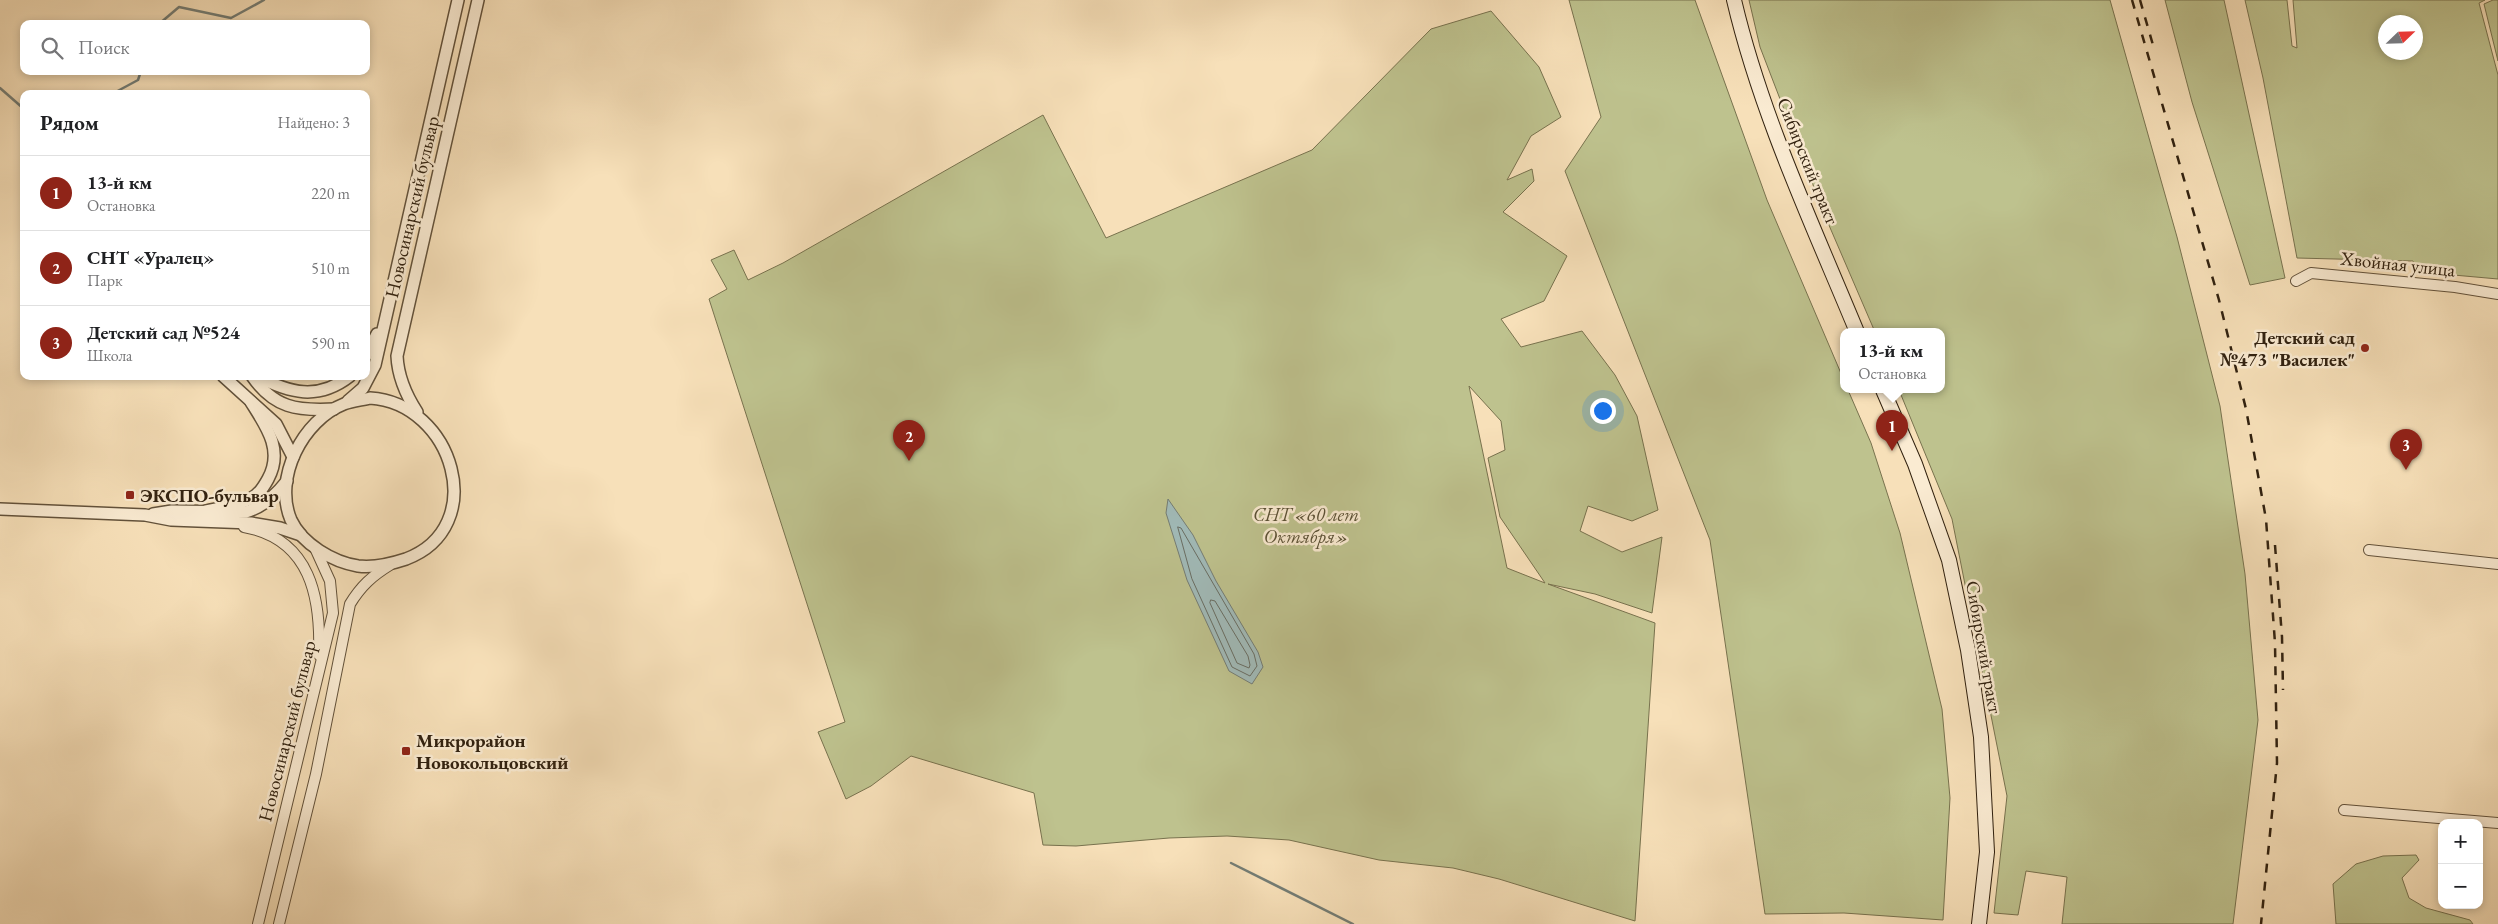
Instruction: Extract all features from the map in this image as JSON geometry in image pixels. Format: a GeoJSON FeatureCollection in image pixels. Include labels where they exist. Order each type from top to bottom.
{"type":"FeatureCollection","features":[{"type":"Feature","properties":{"kind":"main road","name":"Сибирский тракт"},"geometry":{"type":"LineString","coordinates":[[1734,0],[1743,38],[1764,102],[1855,328]]}},
{"type":"Feature","properties":{"kind":"main road","name":"Сибирский тракт"},"geometry":{"type":"LineString","coordinates":[[1884,393],[1915,464],[1949,560],[1968,650],[1981,737],[1987,852],[1979,924]]}},
{"type":"Feature","properties":{"kind":"street","name":"Новосинарский бульвар"},"geometry":{"type":"LineString","coordinates":[[370,377],[458,0]]}},
{"type":"Feature","properties":{"kind":"street","name":"Новосинарский бульвар"},"geometry":{"type":"LineString","coordinates":[[422,419],[404,389],[397,366],[397,356],[478,0]]}},
{"type":"Feature","properties":{"kind":"street","name":"Хвойная улица"},"geometry":{"type":"LineString","coordinates":[[2296,282],[2311,273],[2454,287],[2498,294]]}},
{"type":"Feature","properties":{"kind":"street"},"geometry":{"type":"LineString","coordinates":[[370,348],[385,319]]}},
{"type":"Feature","properties":{"kind":"street"},"geometry":{"type":"LineString","coordinates":[[227,380],[276,424],[293,457]]}},
{"type":"Feature","properties":{"kind":"street"},"geometry":{"type":"LineString","coordinates":[[255,380],[270,397],[281,404],[312,411],[370,398],[382,399],[406,407],[436,433],[445,448],[453,481],[452,512],[447,525],[434,544],[418,555],[391,564],[369,566],[347,563],[315,547],[297,530],[288,512],[287,481],[293,457],[304,435],[340,406]]}},
{"type":"Feature","properties":{"kind":"street"},"geometry":{"type":"LineString","coordinates":[[265,380],[286,390],[306,392],[333,386],[343,380]]}},
{"type":"Feature","properties":{"kind":"street","name":"Новосинарский бульвар"},"geometry":{"type":"LineString","coordinates":[[340,406],[363,388],[368,380]]}},
{"type":"Feature","properties":{"kind":"street"},"geometry":{"type":"LineString","coordinates":[[206,511],[240,503],[255,496],[261,490],[272,471],[275,454],[271,437],[250,402]]}},
{"type":"Feature","properties":{"kind":"street"},"geometry":{"type":"LineString","coordinates":[[145,515],[172,510],[254,510],[273,497],[287,481]]}},
{"type":"Feature","properties":{"kind":"street"},"geometry":{"type":"LineString","coordinates":[[0,509],[145,515],[171,520],[270,525],[302,536]]}},
{"type":"Feature","properties":{"kind":"street"},"geometry":{"type":"LineString","coordinates":[[226,523],[252,528],[271,536],[288,549],[304,568],[314,589],[319,614],[318,676]]}},
{"type":"Feature","properties":{"kind":"street","name":"Новосинарский бульвар"},"geometry":{"type":"LineString","coordinates":[[258,924],[332,613],[333,597],[326,567],[315,547]]}},
{"type":"Feature","properties":{"kind":"street"},"geometry":{"type":"LineString","coordinates":[[2369,550],[2498,564]]}},
{"type":"Feature","properties":{"kind":"street","name":"Новосинарский бульвар"},"geometry":{"type":"LineString","coordinates":[[279,924],[316,774],[350,604],[360,588],[372,576],[391,564]]}},
{"type":"Feature","properties":{"kind":"street"},"geometry":{"type":"LineString","coordinates":[[2344,810],[2498,823]]}},
{"type":"Feature","properties":{"kind":"green space"},"geometry":{"type":"Polygon","coordinates":[[[1569,0],[1695,0],[1767,200],[1840,371],[1840,393],[1849,393],[1871,443],[1900,533],[1942,709],[1950,798],[1943,920],[1844,913],[1765,914],[1710,540],[1565,171],[1601,117],[1569,0]]]}},
{"type":"Feature","properties":{"kind":"green space"},"geometry":{"type":"Polygon","coordinates":[[[1749,0],[2110,0],[2177,237],[2220,406],[2245,574],[2258,720],[2233,924],[2062,924],[2067,877],[2026,871],[2018,915],[1994,913],[2007,796],[1952,519],[1900,393],[1945,393],[1945,328],[1873,328],[1825,216],[1760,47],[1749,0]]]}},
{"type":"Feature","properties":{"kind":"green space"},"geometry":{"type":"Polygon","coordinates":[[[2165,0],[2224,0],[2285,278],[2250,285],[2192,102],[2165,0]]]}},
{"type":"Feature","properties":{"kind":"green space"},"geometry":{"type":"Polygon","coordinates":[[[2245,0],[2287,0],[2292,46],[2297,48],[2293,0],[2485,0],[2479,3],[2498,75],[2498,279],[2420,272],[2414,267],[2413,261],[2297,258],[2263,78],[2245,0]]]}},
{"type":"Feature","properties":{"kind":"green space"},"geometry":{"type":"Polygon","coordinates":[[[2498,0],[2498,61],[2484,4],[2498,0]]]}},
{"type":"Feature","properties":{"kind":"green space","name":"СНТ «60 лет Октября»"},"geometry":{"type":"Polygon","coordinates":[[[1491,11],[1539,67],[1561,117],[1531,136],[1507,180],[1532,169],[1534,181],[1503,212],[1567,256],[1544,301],[1501,319],[1521,347],[1582,331],[1615,375],[1637,416],[1658,510],[1632,521],[1588,506],[1580,531],[1622,552],[1662,537],[1652,613],[1595,594],[1548,584],[1655,623],[1635,921],[1499,879],[1453,868],[1379,860],[1289,840],[1227,836],[1169,838],[1076,846],[1043,845],[1034,793],[911,756],[871,786],[846,799],[818,732],[845,722],[709,299],[727,289],[711,260],[734,250],[748,280],[783,263],[1043,115],[1106,238],[1312,150],[1431,29],[1491,11]],[[1469,386],[1507,568],[1545,583],[1500,517],[1488,458],[1505,450],[1501,421],[1469,386]]]}},
{"type":"Feature","properties":{"kind":"green space"},"geometry":{"type":"Polygon","coordinates":[[[2416,855],[2419,860],[2402,878],[2409,898],[2426,908],[2470,920],[2473,924],[2336,924],[2333,884],[2356,864],[2383,856],[2416,855]]]}},
{"type":"Feature","properties":{"kind":"water"},"geometry":{"type":"Polygon","coordinates":[[[1168,499],[1193,535],[1216,581],[1258,652],[1263,667],[1252,684],[1229,671],[1187,580],[1166,513],[1168,499]]]}},
{"type":"Feature","properties":{"kind":"waterway"},"geometry":{"type":"LineString","coordinates":[[164,20],[179,7],[231,18],[264,0]]}},
{"type":"Feature","properties":{"kind":"waterway"},"geometry":{"type":"LineString","coordinates":[[119,90],[138,80],[140,75]]}},
{"type":"Feature","properties":{"kind":"waterway"},"geometry":{"type":"LineString","coordinates":[[0,88],[20,106]]}},
{"type":"Feature","properties":{"kind":"waterway"},"geometry":{"type":"LineString","coordinates":[[1231,863],[1353,924]]}},
{"type":"Feature","properties":{"kind":"railway"},"geometry":{"type":"LineString","coordinates":[[2132,0],[2219,300],[2246,409],[2266,519],[2275,643],[2277,763],[2261,924]]}},
{"type":"Feature","properties":{"kind":"railway"},"geometry":{"type":"LineString","coordinates":[[2140,0],[2153,45]]}},
{"type":"Feature","properties":{"kind":"railway"},"geometry":{"type":"LineString","coordinates":[[2275,545],[2282,637],[2283,690]]}},
{"type":"Feature","properties":{"kind":"place","name":"Детский сад №473 \"Василек\""},"geometry":{"type":"Point","coordinates":[2365,348]}},
{"type":"Feature","properties":{"kind":"place","name":"13-й км"},"geometry":{"type":"Point","coordinates":[1892,451]}},
{"type":"Feature","properties":{"kind":"place","name":"СНТ «Уралец»"},"geometry":{"type":"Point","coordinates":[909,461]}},
{"type":"Feature","properties":{"kind":"place","name":"Детский сад №524"},"geometry":{"type":"Point","coordinates":[2406,470]}},
{"type":"Feature","properties":{"kind":"place","name":"ЭКСПО-бульвар"},"geometry":{"type":"Point","coordinates":[130,495]}},
{"type":"Feature","properties":{"kind":"place","name":"Микрорайон Новокольцовский"},"geometry":{"type":"Point","coordinates":[406,751]}}]}
